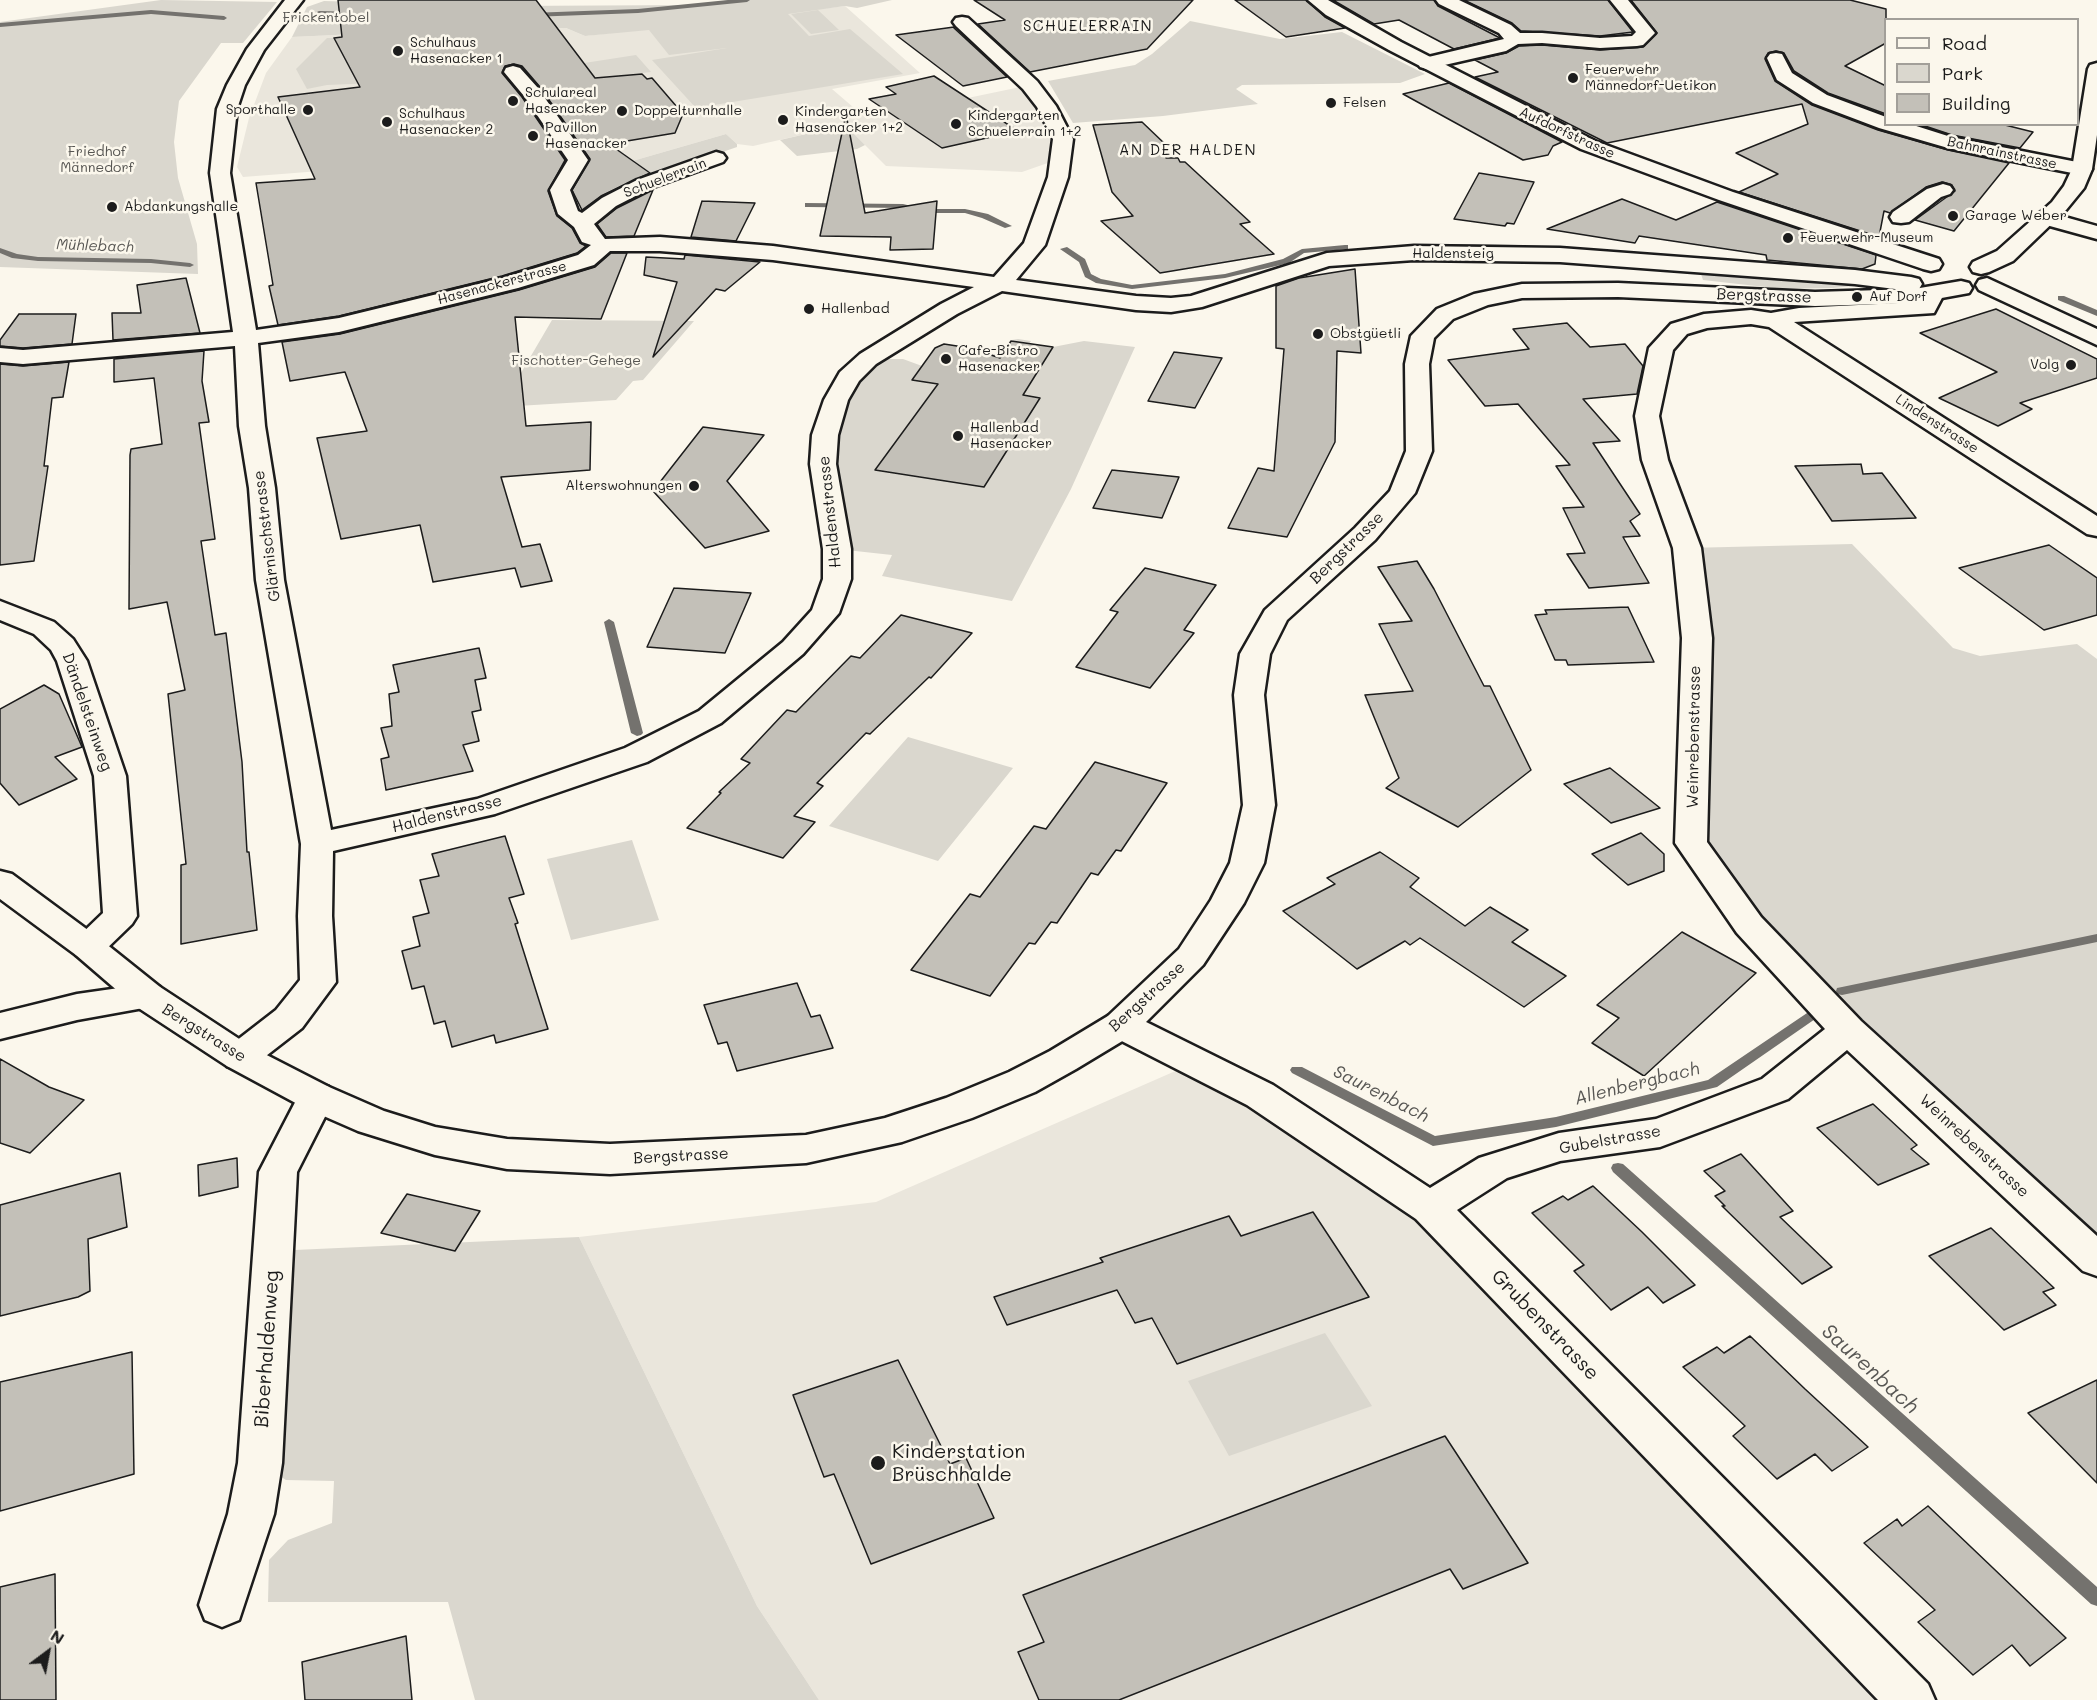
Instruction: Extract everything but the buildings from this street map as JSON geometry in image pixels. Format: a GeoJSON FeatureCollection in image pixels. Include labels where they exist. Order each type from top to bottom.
{"type":"FeatureCollection","features":[{"type":"Feature","properties":{"kind":"street","name":"Glärnischstrasse"},"geometry":{"type":"LineString","coordinates":[[240,1057],[289,1019],[318,982],[315,916],[317,844],[270,580],[262,488],[252,426],[246,338],[220,173],[227,109],[236,85],[256,49],[294,0]]}},
{"type":"Feature","properties":{"kind":"street","name":"Aufdorfstrasse"},"geometry":{"type":"LineString","coordinates":[[1317,0],[1358,26],[1588,146],[1786,216],[1895,250],[1948,274]]}},
{"type":"Feature","properties":{"kind":"street"},"geometry":{"type":"LineString","coordinates":[[1445,0],[1505,29],[1512,34],[1513,39]]}},
{"type":"Feature","properties":{"kind":"street"},"geometry":{"type":"LineString","coordinates":[[1513,39],[1608,43],[1637,41],[1646,33],[1619,0]]}},
{"type":"Feature","properties":{"kind":"street","name":"Haldenstrasse"},"geometry":{"type":"LineString","coordinates":[[317,844],[484,807],[636,755],[710,717],[793,648],[825,613],[837,579],[837,549],[822,464],[827,427],[836,400],[849,377],[868,359],[912,330],[1001,283],[1034,245],[1058,177],[1063,139],[1046,106],[1030,85],[962,22]]}},
{"type":"Feature","properties":{"kind":"street"},"geometry":{"type":"LineString","coordinates":[[1427,63],[1500,47],[1510,43],[1513,39]]}},
{"type":"Feature","properties":{"kind":"street","name":"Bahnrainstrasse"},"geometry":{"type":"LineString","coordinates":[[1776,58],[1784,76],[1820,99],[1884,123]]}},
{"type":"Feature","properties":{"kind":"street","name":"Bergstrasse"},"geometry":{"type":"LineString","coordinates":[[0,882],[88,947],[147,996],[240,1057],[316,1097],[371,1121],[435,1141],[507,1154],[610,1160],[807,1149],[888,1132],[959,1108],[1022,1082],[1121,1025],[1191,957],[1227,903],[1247,863],[1259,805],[1249,695],[1255,654],[1275,616],[1365,534],[1402,493],[1419,451],[1417,364],[1423,336],[1445,314],[1482,299],[1522,291],[1618,290],[1815,299],[1875,296],[2005,256],[2047,218],[2074,188],[2082,169],[2097,69]]}},
{"type":"Feature","properties":{"kind":"street"},"geometry":{"type":"LineString","coordinates":[[513,72],[531,92],[578,160],[560,190],[569,214],[583,223],[590,237],[605,245],[660,244],[773,253],[1001,283]]}},
{"type":"Feature","properties":{"kind":"street","name":"Bahnrainstrasse"},"geometry":{"type":"LineString","coordinates":[[1893,126],[1948,142],[2082,169]]}},
{"type":"Feature","properties":{"kind":"street","name":"Schuelerrain"},"geometry":{"type":"LineString","coordinates":[[583,223],[622,194],[716,158]]}},
{"type":"Feature","properties":{"kind":"street"},"geometry":{"type":"LineString","coordinates":[[1901,218],[1934,193],[1943,190]]}},
{"type":"Feature","properties":{"kind":"street"},"geometry":{"type":"LineString","coordinates":[[2047,218],[2097,233]]}},
{"type":"Feature","properties":{"kind":"street","name":"Hasenackerstrasse"},"geometry":{"type":"LineString","coordinates":[[0,355],[23,357],[246,338],[339,325],[510,283],[586,260],[605,245]]}},
{"type":"Feature","properties":{"kind":"street","name":"Haldensteig"},"geometry":{"type":"LineString","coordinates":[[1001,283],[1136,303],[1171,305],[1194,302],[1327,260],[1414,253],[1535,253],[1855,277],[1948,274]]}},
{"type":"Feature","properties":{"kind":"street"},"geometry":{"type":"LineString","coordinates":[[1948,274],[2097,338]]}},
{"type":"Feature","properties":{"kind":"street","name":"Bergstrasse"},"geometry":{"type":"LineString","coordinates":[[1948,274],[1961,288]]}},
{"type":"Feature","properties":{"kind":"street","name":"Weinrebenstrasse"},"geometry":{"type":"LineString","coordinates":[[1948,274],[1926,308],[1799,315],[1780,317],[1776,321],[1750,317],[1704,321],[1679,329],[1661,348],[1647,416],[1655,460],[1687,548],[1697,638],[1691,843],[1749,925],[1848,1030],[2097,1260]]}},
{"type":"Feature","properties":{"kind":"street","name":"Lindenstrasse"},"geometry":{"type":"LineString","coordinates":[[1776,321],[2097,528]]}},
{"type":"Feature","properties":{"kind":"street","name":"Dändelsteinweg"},"geometry":{"type":"LineString","coordinates":[[0,610],[44,627],[63,645],[72,662],[110,777],[120,916],[88,947]]}},
{"type":"Feature","properties":{"kind":"street"},"geometry":{"type":"LineString","coordinates":[[0,1026],[77,1007],[147,996]]}},
{"type":"Feature","properties":{"kind":"street","name":"Grubenstrasse"},"geometry":{"type":"LineString","coordinates":[[1121,1025],[1260,1095],[1430,1208],[1911,1700]]}},
{"type":"Feature","properties":{"kind":"street","name":"Gubelstrasse"},"geometry":{"type":"LineString","coordinates":[[1430,1208],[1493,1168],[1559,1147],[1660,1133],[1775,1089],[1848,1030]]}},
{"type":"Feature","properties":{"kind":"street","name":"Biberhaldenweg"},"geometry":{"type":"LineString","coordinates":[[222,1605],[251,1514],[260,1463],[278,1172],[316,1097]]}},
{"type":"Feature","properties":{"kind":"shaded area","name":"Schulareal Hasenacker"},"geometry":{"type":"Polygon","coordinates":[[[845,6],[920,73],[832,89],[867,119],[1030,85],[1062,158],[1022,172],[886,166],[845,125],[753,146],[737,144],[726,134],[608,168],[513,162],[423,163],[243,177],[237,167],[249,118],[266,73],[292,37],[465,29],[566,28],[585,36],[845,6]]]}},
{"type":"Feature","properties":{"kind":"shaded area","name":"Kinderstation Brüschhalde"},"geometry":{"type":"Polygon","coordinates":[[[1196,1062],[1430,1208],[1911,1700],[819,1700],[757,1606],[579,1237],[876,1202],[1196,1062]]]}},
{"type":"Feature","properties":{"kind":"green space","name":"Friedhof Männedorf"},"geometry":{"type":"Polygon","coordinates":[[[161,0],[277,2],[243,43],[221,43],[179,101],[174,142],[178,178],[197,244],[198,274],[0,267],[0,22],[161,0]]]}},
{"type":"Feature","properties":{"kind":"green space","name":"Frickentobel"},"geometry":{"type":"Polygon","coordinates":[[[729,0],[892,0],[857,8],[845,6],[788,14],[809,36],[850,29],[903,74],[696,108],[652,60],[727,48],[669,55],[649,30],[585,36],[566,28],[465,29],[292,37],[307,7],[324,1],[502,6],[700,5],[729,0]]]}},
{"type":"Feature","properties":{"kind":"green space"},"geometry":{"type":"Polygon","coordinates":[[[818,10],[839,30],[811,34],[791,14],[818,10]]]}},
{"type":"Feature","properties":{"kind":"green space"},"geometry":{"type":"Polygon","coordinates":[[[1190,21],[1280,39],[1342,32],[1425,74],[1400,83],[1242,85],[1236,89],[1258,104],[1163,116],[1073,123],[1048,81],[1135,65],[1152,54],[1190,21]]]}},
{"type":"Feature","properties":{"kind":"green space"},"geometry":{"type":"Polygon","coordinates":[[[327,38],[334,38],[375,83],[327,85],[307,89],[296,69],[327,38]]]}},
{"type":"Feature","properties":{"kind":"green space"},"geometry":{"type":"Polygon","coordinates":[[[636,55],[651,72],[535,85],[526,72],[636,55]]]}},
{"type":"Feature","properties":{"kind":"green space"},"geometry":{"type":"Polygon","coordinates":[[[845,125],[865,145],[857,149],[797,156],[780,140],[845,125]]]}},
{"type":"Feature","properties":{"kind":"green space"},"geometry":{"type":"Polygon","coordinates":[[[726,134],[737,144],[737,147],[656,175],[646,170],[608,168],[726,134]]]}},
{"type":"Feature","properties":{"kind":"green space"},"geometry":{"type":"Polygon","coordinates":[[[1700,271],[1873,284],[1783,289],[1703,280],[1700,271]]]}},
{"type":"Feature","properties":{"kind":"green space","name":"Fischotter-Gehege"},"geometry":{"type":"Polygon","coordinates":[[[552,320],[694,321],[643,380],[633,381],[616,400],[501,407],[552,320]]]}},
{"type":"Feature","properties":{"kind":"green space"},"geometry":{"type":"Polygon","coordinates":[[[1012,340],[1031,341],[1029,344],[1053,347],[1084,341],[1135,347],[1071,489],[1012,601],[882,576],[892,555],[837,549],[825,435],[868,359],[903,359],[922,366],[935,348],[944,344],[1008,357],[1009,345],[1012,340]]]}},
{"type":"Feature","properties":{"kind":"green space"},"geometry":{"type":"Polygon","coordinates":[[[1852,544],[1953,648],[1980,656],[2077,644],[2097,659],[2097,1260],[1848,1030],[1691,843],[1687,548],[1852,544]]]}},
{"type":"Feature","properties":{"kind":"green space"},"geometry":{"type":"Polygon","coordinates":[[[908,737],[1013,768],[938,861],[829,826],[908,737]]]}},
{"type":"Feature","properties":{"kind":"green space"},"geometry":{"type":"Polygon","coordinates":[[[632,840],[659,920],[571,940],[547,859],[632,840]]]}},
{"type":"Feature","properties":{"kind":"green space"},"geometry":{"type":"Polygon","coordinates":[[[579,1237],[757,1606],[819,1700],[475,1700],[448,1602],[268,1602],[269,1560],[288,1540],[332,1523],[334,1481],[286,1480],[260,1463],[273,1251],[579,1237]]]}},
{"type":"Feature","properties":{"kind":"green space"},"geometry":{"type":"Polygon","coordinates":[[[1325,1333],[1372,1406],[1229,1456],[1188,1381],[1325,1333]]]}},
{"type":"Feature","properties":{"kind":"waterway"},"geometry":{"type":"LineString","coordinates":[[530,15],[638,11],[747,0]]}},
{"type":"Feature","properties":{"kind":"waterway"},"geometry":{"type":"LineString","coordinates":[[0,25],[151,12],[224,18]]}},
{"type":"Feature","properties":{"kind":"waterway"},"geometry":{"type":"LineString","coordinates":[[319,13],[354,14]]}},
{"type":"Feature","properties":{"kind":"waterway"},"geometry":{"type":"LineString","coordinates":[[808,205],[903,206],[924,211],[965,211],[985,216],[1008,226]]}},
{"type":"Feature","properties":{"kind":"waterway"},"geometry":{"type":"LineString","coordinates":[[1432,246],[1518,247]]}},
{"type":"Feature","properties":{"kind":"waterway"},"geometry":{"type":"LineString","coordinates":[[1064,249],[1082,261],[1088,275],[1099,281],[1132,287],[1225,276],[1286,261],[1302,251],[1345,247]]}},
{"type":"Feature","properties":{"kind":"waterway","name":"Mühlebach"},"geometry":{"type":"LineString","coordinates":[[0,250],[15,256],[38,259],[151,261],[190,265]]}},
{"type":"Feature","properties":{"kind":"waterway"},"geometry":{"type":"LineString","coordinates":[[2061,298],[2097,313]]}},
{"type":"Feature","properties":{"kind":"waterway","name":"Saurenbach"},"geometry":{"type":"LineString","coordinates":[[609,622],[637,733]]}},
{"type":"Feature","properties":{"kind":"waterway","name":"Allenbergbach"},"geometry":{"type":"LineString","coordinates":[[1842,991],[2097,938]]}},
{"type":"Feature","properties":{"kind":"waterway","name":"Saurenbach"},"geometry":{"type":"LineString","coordinates":[[1297,1070],[1433,1141],[1556,1122],[1712,1084],[1813,1014]]}},
{"type":"Feature","properties":{"kind":"waterway","name":"Saurenbach"},"geometry":{"type":"LineString","coordinates":[[1618,1168],[2097,1598]]}},
{"type":"Feature","properties":{"kind":"place","name":"Schulhaus Hasenacker 1"},"geometry":{"type":"Point","coordinates":[398,51]}},
{"type":"Feature","properties":{"kind":"place","name":"Feuerwehr Männedorf-Uetikon"},"geometry":{"type":"Point","coordinates":[1573,78]}},
{"type":"Feature","properties":{"kind":"place","name":"Schulareal Hasenacker"},"geometry":{"type":"Point","coordinates":[513,101]}},
{"type":"Feature","properties":{"kind":"place","name":"Felsen"},"geometry":{"type":"Point","coordinates":[1331,103]}},
{"type":"Feature","properties":{"kind":"place","name":"Sporthalle"},"geometry":{"type":"Point","coordinates":[308,110]}},
{"type":"Feature","properties":{"kind":"place","name":"Doppelturnhalle"},"geometry":{"type":"Point","coordinates":[622,111]}},
{"type":"Feature","properties":{"kind":"place","name":"Kindergarten Hasenacker 1+2"},"geometry":{"type":"Point","coordinates":[783,120]}},
{"type":"Feature","properties":{"kind":"place","name":"Schulhaus Hasenacker 2"},"geometry":{"type":"Point","coordinates":[387,122]}},
{"type":"Feature","properties":{"kind":"place","name":"Kindergarten Schuelerrain 1+2"},"geometry":{"type":"Point","coordinates":[956,124]}},
{"type":"Feature","properties":{"kind":"place","name":"Pavillon Hasenacker"},"geometry":{"type":"Point","coordinates":[533,136]}},
{"type":"Feature","properties":{"kind":"place","name":"Abdankungshalle"},"geometry":{"type":"Point","coordinates":[112,207]}},
{"type":"Feature","properties":{"kind":"place","name":"Garage Weber"},"geometry":{"type":"Point","coordinates":[1953,216]}},
{"type":"Feature","properties":{"kind":"place","name":"Feuerwehr-Museum"},"geometry":{"type":"Point","coordinates":[1788,238]}},
{"type":"Feature","properties":{"kind":"place","name":"Auf Dorf"},"geometry":{"type":"Point","coordinates":[1857,297]}},
{"type":"Feature","properties":{"kind":"place","name":"Hallenbad"},"geometry":{"type":"Point","coordinates":[809,309]}},
{"type":"Feature","properties":{"kind":"place","name":"Obstgüetli"},"geometry":{"type":"Point","coordinates":[1318,334]}},
{"type":"Feature","properties":{"kind":"place","name":"Cafe-Bistro Hasenacker"},"geometry":{"type":"Point","coordinates":[946,359]}},
{"type":"Feature","properties":{"kind":"place","name":"Volg"},"geometry":{"type":"Point","coordinates":[2071,365]}},
{"type":"Feature","properties":{"kind":"place","name":"Hallenbad Hasenacker"},"geometry":{"type":"Point","coordinates":[958,436]}},
{"type":"Feature","properties":{"kind":"place","name":"Alterswohnungen"},"geometry":{"type":"Point","coordinates":[694,486]}},
{"type":"Feature","properties":{"kind":"place","name":"Kinderstation Brüschhalde"},"geometry":{"type":"Point","coordinates":[878,1463]}},
{"type":"Feature","properties":{"kind":"district","name":"SCHUELERRAIN"},"geometry":{"type":"Point","coordinates":[1088,26]}},
{"type":"Feature","properties":{"kind":"district","name":"AN DER HALDEN"},"geometry":{"type":"Point","coordinates":[1188,150]}}]}
